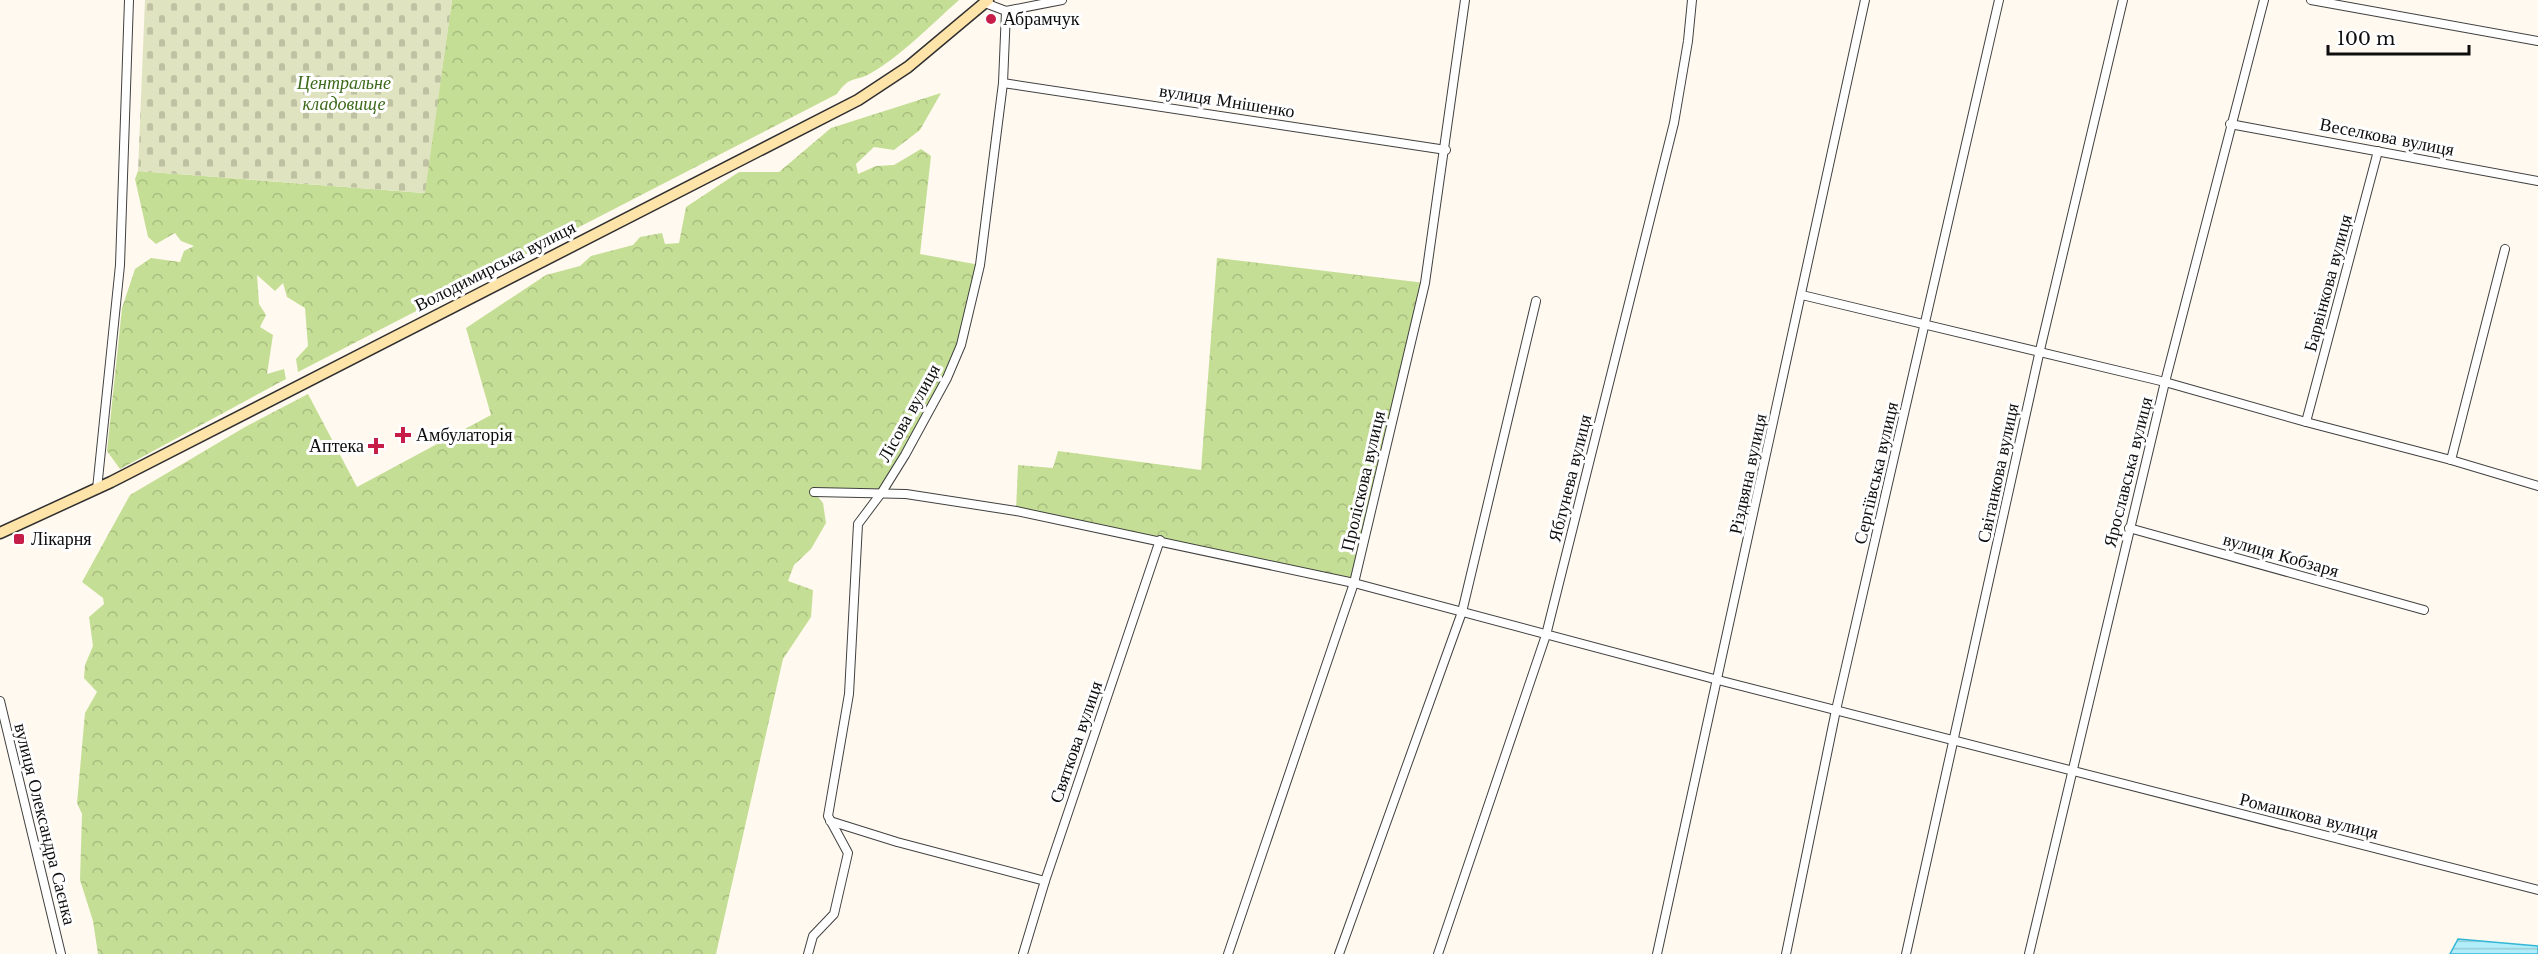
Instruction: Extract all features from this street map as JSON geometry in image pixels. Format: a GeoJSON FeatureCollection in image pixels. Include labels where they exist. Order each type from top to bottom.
{"type":"FeatureCollection","features":[{"type":"Feature","properties":{"kind":"main road","name":"Володимирська вулиця"},"geometry":{"type":"LineString","coordinates":[[0,533],[97,489],[858,100],[908,67],[987,2]]}},
{"type":"Feature","properties":{"kind":"street"},"geometry":{"type":"LineString","coordinates":[[97,489],[120,265],[129,0]]}},
{"type":"Feature","properties":{"kind":"street"},"geometry":{"type":"LineString","coordinates":[[987,2],[1006,11],[1062,0]]}},
{"type":"Feature","properties":{"kind":"street","name":"Проліскова вулиця"},"geometry":{"type":"LineString","coordinates":[[1228,954],[1354,583],[1425,283],[1446,150],[1465,0]]}},
{"type":"Feature","properties":{"kind":"street","name":"Яблунева вулиця"},"geometry":{"type":"LineString","coordinates":[[1438,954],[1546,634],[1674,123],[1688,41],[1692,0]]}},
{"type":"Feature","properties":{"kind":"street","name":"Різдвяна вулиця"},"geometry":{"type":"LineString","coordinates":[[1657,954],[1865,0]]}},
{"type":"Feature","properties":{"kind":"street","name":"Сергіївська вулиця"},"geometry":{"type":"LineString","coordinates":[[1786,954],[1836,710],[1999,0]]}},
{"type":"Feature","properties":{"kind":"street","name":"Світанкова вулиця"},"geometry":{"type":"LineString","coordinates":[[1906,954],[2040,350],[2123,0]]}},
{"type":"Feature","properties":{"kind":"street","name":"Ярославська вулиця"},"geometry":{"type":"LineString","coordinates":[[2029,954],[2129,528],[2230,124],[2264,0]]}},
{"type":"Feature","properties":{"kind":"street"},"geometry":{"type":"LineString","coordinates":[[2311,0],[2538,41]]}},
{"type":"Feature","properties":{"kind":"street","name":"Лісова вулиця"},"geometry":{"type":"LineString","coordinates":[[830,821],[828,816],[849,694],[858,524],[882,492],[931,408],[961,345],[981,265],[1003,83],[1006,11]]}},
{"type":"Feature","properties":{"kind":"street","name":"вулиця Мнішенко"},"geometry":{"type":"LineString","coordinates":[[1003,83],[1446,150]]}},
{"type":"Feature","properties":{"kind":"street","name":"Веселкова вулиця"},"geometry":{"type":"LineString","coordinates":[[2230,124],[2538,181]]}},
{"type":"Feature","properties":{"kind":"street","name":"Барвінкова вулиця"},"geometry":{"type":"LineString","coordinates":[[2306,422],[2378,151]]}},
{"type":"Feature","properties":{"kind":"street"},"geometry":{"type":"LineString","coordinates":[[2451,460],[2505,249]]}},
{"type":"Feature","properties":{"kind":"street"},"geometry":{"type":"LineString","coordinates":[[1802,295],[2040,350],[2165,382],[2538,486]]}},
{"type":"Feature","properties":{"kind":"street"},"geometry":{"type":"LineString","coordinates":[[1339,954],[1462,612],[1536,301]]}},
{"type":"Feature","properties":{"kind":"street","name":"Ромашкова вулиця"},"geometry":{"type":"LineString","coordinates":[[814,492],[906,494],[1016,511],[1354,583],[1718,680],[2538,890]]}},
{"type":"Feature","properties":{"kind":"street","name":"вулиця Кобзаря"},"geometry":{"type":"LineString","coordinates":[[2129,528],[2424,610]]}},
{"type":"Feature","properties":{"kind":"street","name":"Святкова вулиця"},"geometry":{"type":"LineString","coordinates":[[1023,954],[1160,540]]}},
{"type":"Feature","properties":{"kind":"street","name":"вулиця Олександра Саєнка"},"geometry":{"type":"LineString","coordinates":[[0,701],[61,954]]}},
{"type":"Feature","properties":{"kind":"street"},"geometry":{"type":"LineString","coordinates":[[830,821],[897,842],[1045,882]]}},
{"type":"Feature","properties":{"kind":"street"},"geometry":{"type":"LineString","coordinates":[[808,954],[813,936],[834,914],[848,853],[830,821]]}},
{"type":"Feature","properties":{"kind":"green space","name":"Центральне кладовище"},"geometry":{"type":"Polygon","coordinates":[[[145,0],[452,0],[425,193],[138,171],[145,0]]]}},
{"type":"Feature","properties":{"kind":"green space"},"geometry":{"type":"Polygon","coordinates":[[[452,0],[959,0],[894,58],[871,73],[849,81],[837,94],[298,372],[296,359],[308,346],[305,308],[287,297],[283,283],[275,291],[257,275],[259,304],[266,315],[260,327],[273,335],[267,374],[284,369],[286,379],[120,469],[107,451],[122,308],[135,269],[151,258],[180,262],[184,251],[194,246],[181,241],[175,233],[156,244],[148,237],[135,179],[138,171],[424,193],[452,0]]]}},
{"type":"Feature","properties":{"kind":"green space"},"geometry":{"type":"Polygon","coordinates":[[[941,93],[920,130],[894,150],[874,147],[856,164],[858,174],[876,166],[894,165],[921,149],[931,156],[920,254],[980,265],[961,345],[882,492],[814,492],[823,503],[826,523],[811,549],[794,565],[788,581],[813,590],[811,617],[783,659],[716,954],[98,954],[93,921],[80,880],[82,814],[77,803],[85,713],[97,692],[84,678],[85,665],[93,646],[89,617],[104,604],[103,598],[82,582],[130,495],[245,427],[308,394],[357,487],[491,415],[466,328],[546,275],[580,266],[591,256],[633,245],[640,237],[662,233],[665,244],[679,243],[686,207],[739,172],[779,172],[831,128],[941,93]]]}},
{"type":"Feature","properties":{"kind":"green space"},"geometry":{"type":"Polygon","coordinates":[[[1217,258],[1425,283],[1354,583],[1016,511],[1018,465],[1053,468],[1058,451],[1201,470],[1217,258]]]}},
{"type":"Feature","properties":{"kind":"water"},"geometry":{"type":"Polygon","coordinates":[[[2458,939],[2538,946],[2538,954],[2450,954],[2458,939]]]}},
{"type":"Feature","properties":{"kind":"place","name":"Абрамчук"},"geometry":{"type":"Point","coordinates":[991,19]}},
{"type":"Feature","properties":{"kind":"place","name":"Амбулаторія"},"geometry":{"type":"Point","coordinates":[403,435]}},
{"type":"Feature","properties":{"kind":"place","name":"Аптека"},"geometry":{"type":"Point","coordinates":[376,446]}},
{"type":"Feature","properties":{"kind":"place","name":"Лікарня"},"geometry":{"type":"Point","coordinates":[19,539]}}]}
